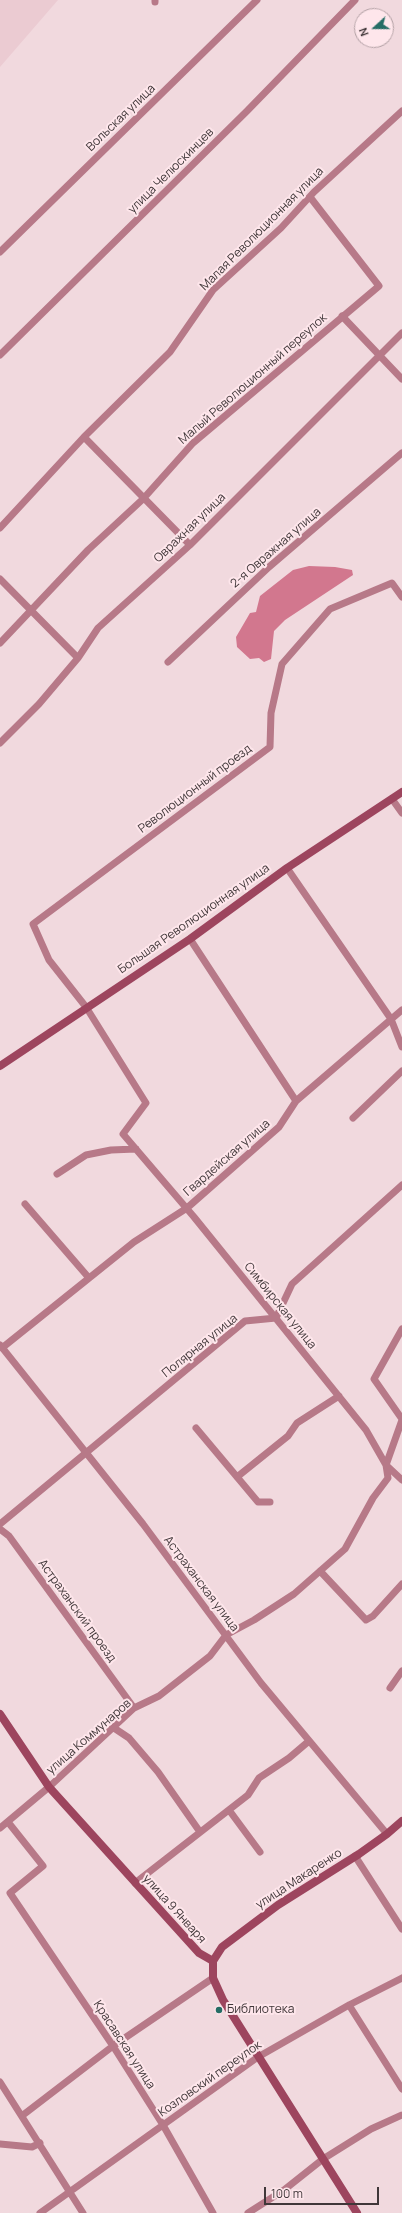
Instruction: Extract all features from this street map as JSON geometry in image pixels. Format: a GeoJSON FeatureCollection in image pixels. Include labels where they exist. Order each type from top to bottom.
{"type":"FeatureCollection","features":[{"type":"Feature","properties":{"kind":"street","name":"Вольская улица"},"geometry":{"type":"LineString","coordinates":[[0,252],[257,0]]}},
{"type":"Feature","properties":{"kind":"street","name":"улица Челюскинцев"},"geometry":{"type":"LineString","coordinates":[[0,355],[247,111],[355,0]]}},
{"type":"Feature","properties":{"kind":"street","name":"Малая Революционная улица"},"geometry":{"type":"LineString","coordinates":[[0,528],[84,437],[170,352],[213,290],[281,228],[310,197],[402,112]]}},
{"type":"Feature","properties":{"kind":"street","name":"Малый Революционный переулок"},"geometry":{"type":"LineString","coordinates":[[0,644],[88,550],[144,499],[193,444],[379,286],[310,197]]}},
{"type":"Feature","properties":{"kind":"street"},"geometry":{"type":"LineString","coordinates":[[342,316],[402,379]]}},
{"type":"Feature","properties":{"kind":"street","name":"Овражная улица"},"geometry":{"type":"LineString","coordinates":[[0,743],[39,704],[78,658],[98,628],[190,545],[381,356],[402,333]]}},
{"type":"Feature","properties":{"kind":"street"},"geometry":{"type":"LineString","coordinates":[[84,437],[190,545]]}},
{"type":"Feature","properties":{"kind":"street","name":"2-я Овражная улица"},"geometry":{"type":"LineString","coordinates":[[168,662],[269,567],[402,453]]}},
{"type":"Feature","properties":{"kind":"street"},"geometry":{"type":"LineString","coordinates":[[0,579],[78,658]]}},
{"type":"Feature","properties":{"kind":"street","name":"Революционный проезд"},"geometry":{"type":"LineString","coordinates":[[86,1007],[50,960],[33,924],[270,747],[271,713],[282,664],[330,609],[392,583],[402,597]]}},
{"type":"Feature","properties":{"kind":"street","name":"Большая Революционная улица"},"geometry":{"type":"LineString","coordinates":[[0,1066],[86,1007],[190,939],[287,868],[402,792]]}},
{"type":"Feature","properties":{"kind":"street"},"geometry":{"type":"LineString","coordinates":[[392,799],[402,813]]}},
{"type":"Feature","properties":{"kind":"street"},"geometry":{"type":"LineString","coordinates":[[287,868],[391,1019],[402,1047]]}},
{"type":"Feature","properties":{"kind":"street"},"geometry":{"type":"LineString","coordinates":[[190,939],[296,1101]]}},
{"type":"Feature","properties":{"kind":"street","name":"Симбирская улица"},"geometry":{"type":"LineString","coordinates":[[86,1007],[146,1103],[123,1134],[187,1208],[339,1396],[366,1430],[386,1465],[402,1480]]}},
{"type":"Feature","properties":{"kind":"street","name":"Гвардейская улица"},"geometry":{"type":"LineString","coordinates":[[1,1346],[134,1242],[187,1208],[279,1127],[296,1101],[402,1010]]}},
{"type":"Feature","properties":{"kind":"street"},"geometry":{"type":"LineString","coordinates":[[353,1118],[402,1071]]}},
{"type":"Feature","properties":{"kind":"street"},"geometry":{"type":"LineString","coordinates":[[57,1174],[86,1156],[111,1150],[136,1149]]}},
{"type":"Feature","properties":{"kind":"street"},"geometry":{"type":"LineString","coordinates":[[276,1318],[292,1284],[402,1185]]}},
{"type":"Feature","properties":{"kind":"street"},"geometry":{"type":"LineString","coordinates":[[25,1204],[89,1278]]}},
{"type":"Feature","properties":{"kind":"street","name":"Полярная улица"},"geometry":{"type":"LineString","coordinates":[[0,1524],[87,1454],[245,1321],[276,1318]]}},
{"type":"Feature","properties":{"kind":"street","name":"улица Коммунаров"},"geometry":{"type":"LineString","coordinates":[[0,1828],[49,1787],[134,1708],[159,1696],[210,1656],[226,1636],[294,1594],[345,1549],[373,1498],[388,1478],[386,1465],[402,1420],[374,1379],[402,1329]]}},
{"type":"Feature","properties":{"kind":"street","name":"Астраханская улица"},"geometry":{"type":"LineString","coordinates":[[1,1346],[143,1524],[261,1683],[387,1834]]}},
{"type":"Feature","properties":{"kind":"street"},"geometry":{"type":"LineString","coordinates":[[237,1477],[288,1436],[297,1423],[339,1396]]}},
{"type":"Feature","properties":{"kind":"street"},"geometry":{"type":"LineString","coordinates":[[196,1428],[258,1502],[270,1502]]}},
{"type":"Feature","properties":{"kind":"street","name":"Астраханский проезд"},"geometry":{"type":"LineString","coordinates":[[0,1529],[9,1536],[134,1708]]}},
{"type":"Feature","properties":{"kind":"street"},"geometry":{"type":"LineString","coordinates":[[320,1571],[366,1620],[373,1616],[402,1584]]}},
{"type":"Feature","properties":{"kind":"street"},"geometry":{"type":"LineString","coordinates":[[390,1688],[402,1671]]}},
{"type":"Feature","properties":{"kind":"street","name":"улица 9 Января"},"geometry":{"type":"LineString","coordinates":[[0,1714],[49,1787],[198,1953],[213,1961]]}},
{"type":"Feature","properties":{"kind":"street"},"geometry":{"type":"LineString","coordinates":[[114,1728],[129,1738],[158,1772],[200,1832]]}},
{"type":"Feature","properties":{"kind":"street"},"geometry":{"type":"LineString","coordinates":[[135,1884],[248,1795],[259,1778],[289,1758],[309,1741]]}},
{"type":"Feature","properties":{"kind":"street"},"geometry":{"type":"LineString","coordinates":[[229,1810],[260,1852]]}},
{"type":"Feature","properties":{"kind":"street","name":"улица Макаренко"},"geometry":{"type":"LineString","coordinates":[[213,1961],[222,1947],[278,1905],[355,1856],[387,1834],[402,1821]]}},
{"type":"Feature","properties":{"kind":"street","name":"Красавская улица"},"geometry":{"type":"LineString","coordinates":[[8,1822],[43,1866],[10,1893],[113,2046],[163,2126],[213,2213]]}},
{"type":"Feature","properties":{"kind":"street"},"geometry":{"type":"LineString","coordinates":[[355,1856],[402,1929]]}},
{"type":"Feature","properties":{"kind":"street"},"geometry":{"type":"LineString","coordinates":[[213,1961],[213,1978],[223,2000],[357,2213]]}},
{"type":"Feature","properties":{"kind":"street"},"geometry":{"type":"LineString","coordinates":[[23,2115],[113,2046],[213,1978]]}},
{"type":"Feature","properties":{"kind":"street","name":"Козловский переулок"},"geometry":{"type":"LineString","coordinates":[[40,2213],[258,2057],[349,2005],[402,1978]]}},
{"type":"Feature","properties":{"kind":"street"},"geometry":{"type":"LineString","coordinates":[[349,2005],[402,2089]]}},
{"type":"Feature","properties":{"kind":"street"},"geometry":{"type":"LineString","coordinates":[[0,2082],[23,2115],[83,2213]]}},
{"type":"Feature","properties":{"kind":"street"},"geometry":{"type":"LineString","coordinates":[[248,2213],[284,2190],[323,2158],[371,2129],[402,2115]]}},
{"type":"Feature","properties":{"kind":"street"},"geometry":{"type":"LineString","coordinates":[[0,2144],[32,2147],[40,2143]]}},
{"type":"Feature","properties":{"kind":"shaded area"},"geometry":{"type":"Polygon","coordinates":[[[0,0],[58,0],[0,67],[0,0]]]}},
{"type":"Feature","properties":{"kind":"shaded area"},"geometry":{"type":"Polygon","coordinates":[[[309,566],[335,567],[352,570],[353,575],[285,620],[274,631],[271,659],[264,662],[259,658],[250,659],[237,647],[236,637],[250,613],[256,612],[260,596],[293,570],[309,566]]]}},
{"type":"Feature","properties":{"kind":"place","name":"Библиотека"},"geometry":{"type":"Point","coordinates":[219,2010]}}]}
